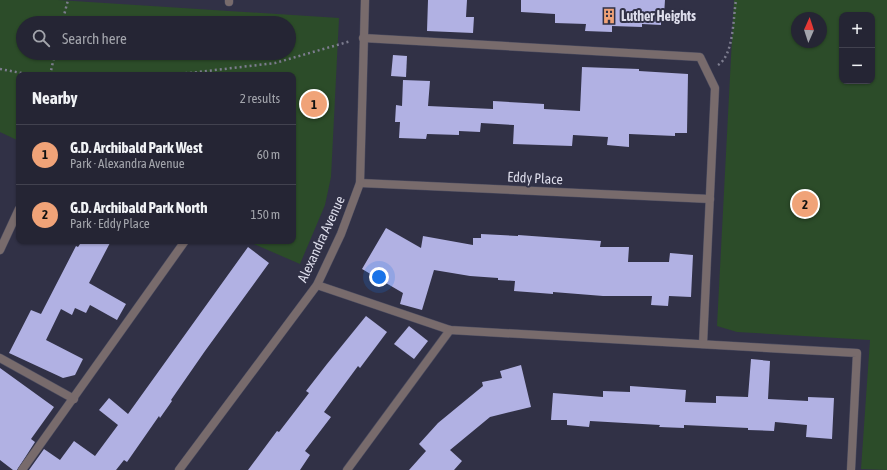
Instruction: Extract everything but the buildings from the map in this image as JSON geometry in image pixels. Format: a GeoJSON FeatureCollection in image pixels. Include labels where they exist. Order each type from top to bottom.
{"type":"FeatureCollection","features":[{"type":"Feature","properties":{"kind":"street","name":"Alexandra Avenue"},"geometry":{"type":"LineString","coordinates":[[178,470],[317,285],[341,234],[360,183],[365,0]]}},
{"type":"Feature","properties":{"kind":"street"},"geometry":{"type":"LineString","coordinates":[[363,38],[700,57],[715,88],[703,344]]}},
{"type":"Feature","properties":{"kind":"street","name":"Eddy Place"},"geometry":{"type":"LineString","coordinates":[[360,183],[710,199]]}},
{"type":"Feature","properties":{"kind":"street"},"geometry":{"type":"LineString","coordinates":[[0,250],[16,215]]}},
{"type":"Feature","properties":{"kind":"street"},"geometry":{"type":"LineString","coordinates":[[22,470],[183,244]]}},
{"type":"Feature","properties":{"kind":"street"},"geometry":{"type":"LineString","coordinates":[[317,285],[450,330],[857,354],[851,470]]}},
{"type":"Feature","properties":{"kind":"street"},"geometry":{"type":"LineString","coordinates":[[347,470],[450,330]]}},
{"type":"Feature","properties":{"kind":"street"},"geometry":{"type":"LineString","coordinates":[[0,358],[74,399]]}},
{"type":"Feature","properties":{"kind":"path"},"geometry":{"type":"LineString","coordinates":[[64,16],[68,0]]}},
{"type":"Feature","properties":{"kind":"path"},"geometry":{"type":"LineString","coordinates":[[707,71],[723,62],[729,52],[736,0]]}},
{"type":"Feature","properties":{"kind":"path"},"geometry":{"type":"LineString","coordinates":[[296,57],[343,44]]}},
{"type":"Feature","properties":{"kind":"path"},"geometry":{"type":"LineString","coordinates":[[51,72],[53,60]]}},
{"type":"Feature","properties":{"kind":"path"},"geometry":{"type":"LineString","coordinates":[[199,72],[276,63],[287,60]]}},
{"type":"Feature","properties":{"kind":"path"},"geometry":{"type":"LineString","coordinates":[[0,69],[16,72]]}},
{"type":"Feature","properties":{"kind":"green space"},"geometry":{"type":"Polygon","coordinates":[[[0,0],[58,0],[339,18],[331,177],[325,205],[300,264],[254,244],[296,244],[296,72],[16,72],[16,140],[0,132],[0,0]]]}},
{"type":"Feature","properties":{"kind":"green space"},"geometry":{"type":"Polygon","coordinates":[[[734,0],[887,0],[887,470],[861,469],[870,340],[737,332],[717,326],[734,0]]]}},
{"type":"Feature","properties":{"kind":"place","name":"Luther Heights"},"geometry":{"type":"Point","coordinates":[609,16]}},
{"type":"Feature","properties":{"kind":"place","name":"G.D. Archibald Park West"},"geometry":{"type":"Point","coordinates":[314,104]}},
{"type":"Feature","properties":{"kind":"place","name":"G.D. Archibald Park North"},"geometry":{"type":"Point","coordinates":[805,204]}}]}
